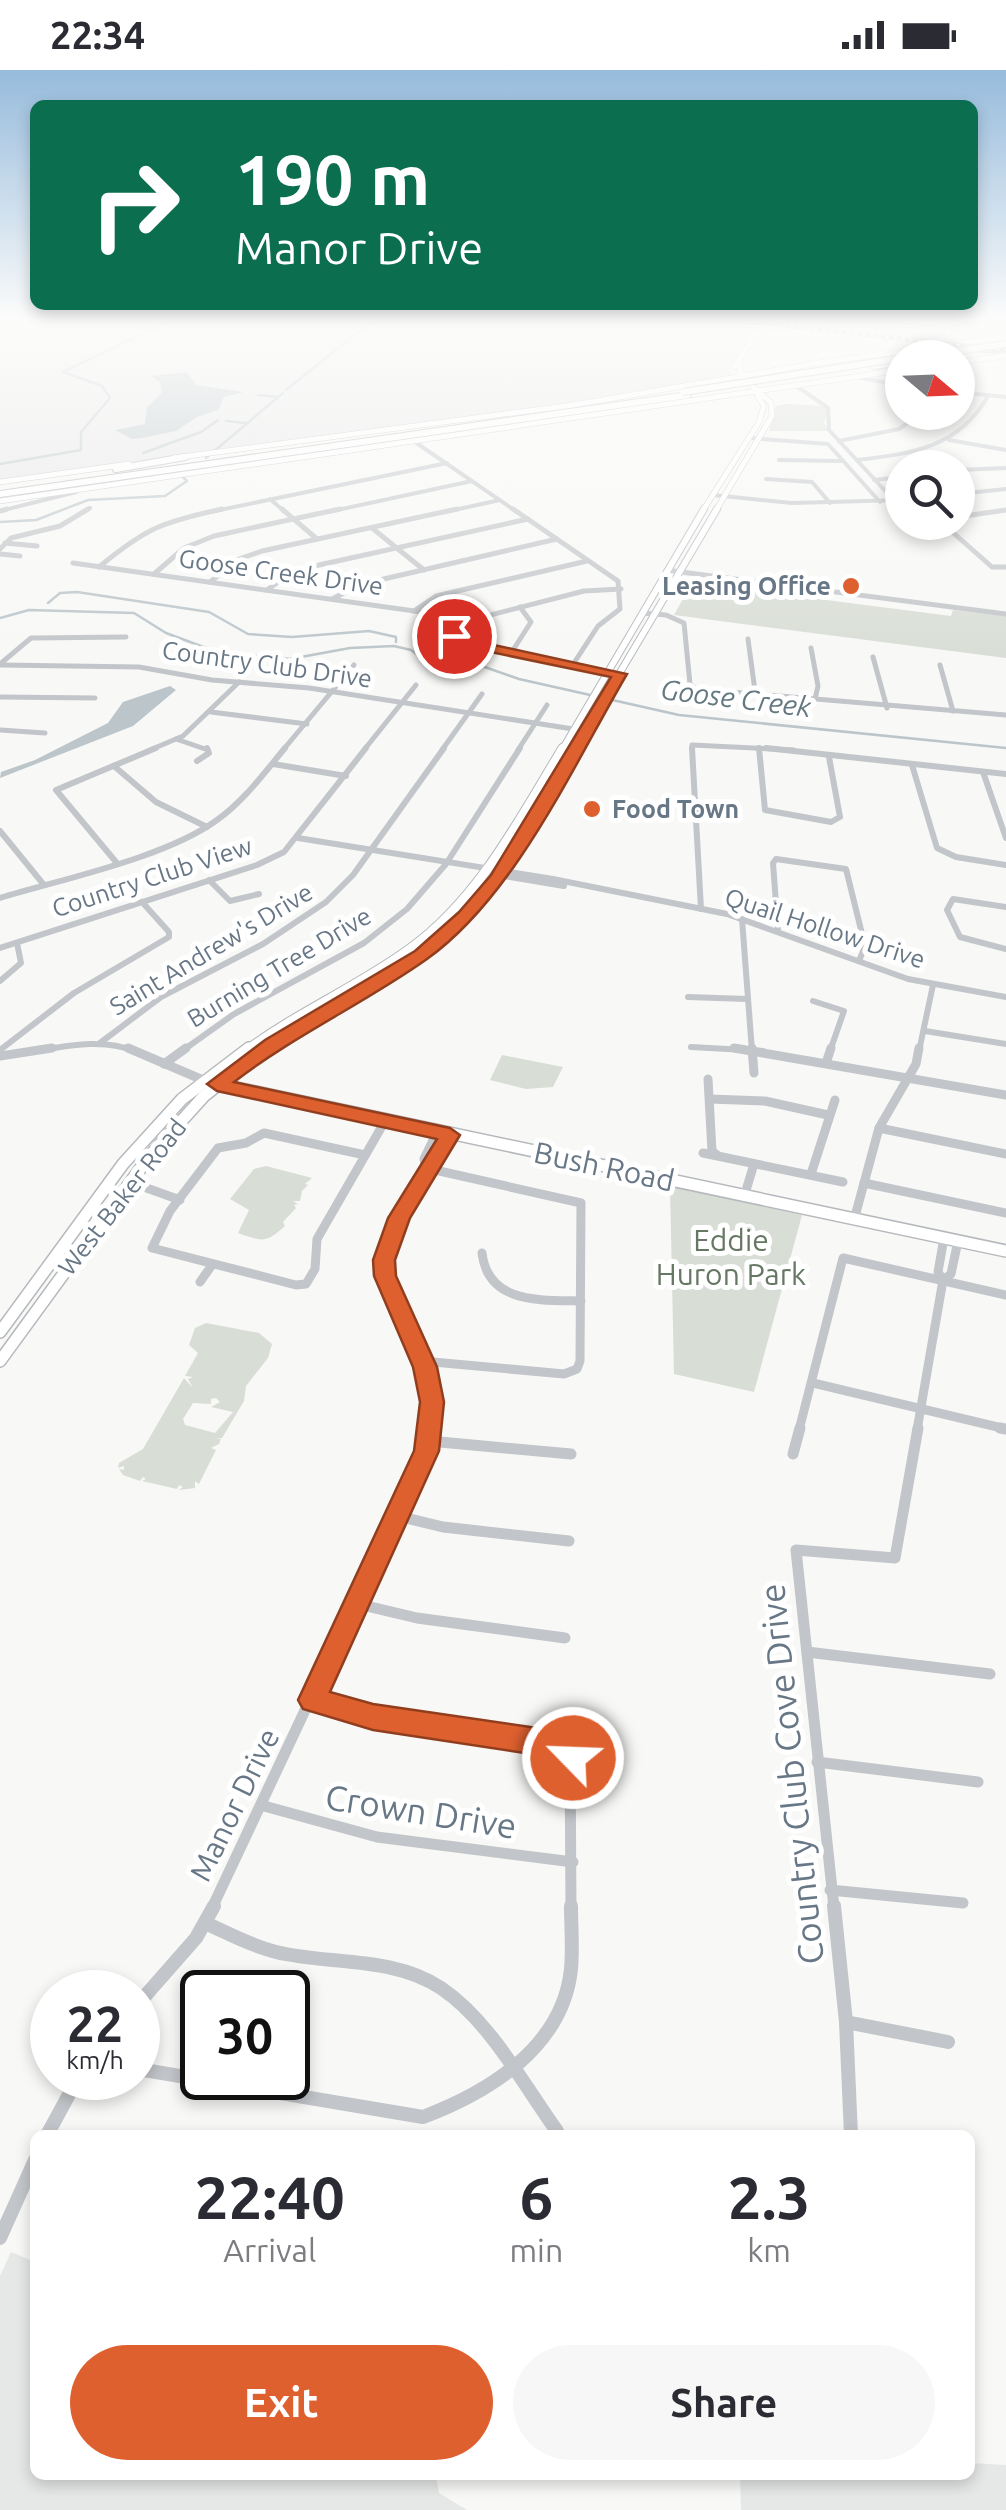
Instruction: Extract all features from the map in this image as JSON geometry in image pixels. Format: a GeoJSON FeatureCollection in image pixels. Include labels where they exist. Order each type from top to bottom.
{"type":"FeatureCollection","features":[{"type":"Feature","properties":{"kind":"highway"},"geometry":{"type":"LineString","coordinates":[[25,484],[381,435]]}},
{"type":"Feature","properties":{"kind":"highway"},"geometry":{"type":"LineString","coordinates":[[115,478],[404,435]]}},
{"type":"Feature","properties":{"kind":"highway"},"geometry":{"type":"LineString","coordinates":[[0,491],[315,456]]}},
{"type":"Feature","properties":{"kind":"highway"},"geometry":{"type":"LineString","coordinates":[[0,491],[185,457]]}},
{"type":"Feature","properties":{"kind":"main road"},"geometry":{"type":"LineString","coordinates":[[0,491],[185,457],[351,435]]}},
{"type":"Feature","properties":{"kind":"main road"},"geometry":{"type":"LineString","coordinates":[[0,491],[177,475],[463,435]]}},
{"type":"Feature","properties":{"kind":"main road","name":"West Baker Road"},"geometry":{"type":"LineString","coordinates":[[0,1332],[114,1177],[161,1120],[203,1080],[283,1023],[327,1005],[432,947],[496,873],[536,816],[602,706],[757,435]]}},
{"type":"Feature","properties":{"kind":"main road","name":"West Baker Road"},"geometry":{"type":"LineString","coordinates":[[0,1361],[130,1182],[170,1131],[217,1084],[420,941],[496,873],[523,814],[666,570],[713,495],[739,463]]}},
{"type":"Feature","properties":{"kind":"main road"},"geometry":{"type":"LineString","coordinates":[[690,532],[700,534]]}},
{"type":"Feature","properties":{"kind":"main road"},"geometry":{"type":"LineString","coordinates":[[523,814],[536,816]]}},
{"type":"Feature","properties":{"kind":"main road"},"geometry":{"type":"LineString","coordinates":[[420,941],[432,947]]}},
{"type":"Feature","properties":{"kind":"main road","name":"Bush Road"},"geometry":{"type":"LineString","coordinates":[[203,1080],[1006,1251]]}},
{"type":"Feature","properties":{"kind":"main road"},"geometry":{"type":"LineString","coordinates":[[114,1177],[130,1182]]}},
{"type":"Feature","properties":{"kind":"main road"},"geometry":{"type":"LineString","coordinates":[[28,1294],[46,1298]]}},
{"type":"Feature","properties":{"kind":"street"},"geometry":{"type":"LineString","coordinates":[[833,435],[885,492]]}},
{"type":"Feature","properties":{"kind":"street"},"geometry":{"type":"LineString","coordinates":[[839,441],[870,435]]}},
{"type":"Feature","properties":{"kind":"street"},"geometry":{"type":"LineString","coordinates":[[857,460],[896,456],[956,435]]}},
{"type":"Feature","properties":{"kind":"street"},"geometry":{"type":"LineString","coordinates":[[754,438],[826,442],[880,502]]}},
{"type":"Feature","properties":{"kind":"street"},"geometry":{"type":"LineString","coordinates":[[949,440],[1006,450]]}},
{"type":"Feature","properties":{"kind":"street"},"geometry":{"type":"LineString","coordinates":[[415,442],[615,578],[620,589],[620,609],[598,626],[572,666]]}},
{"type":"Feature","properties":{"kind":"street"},"geometry":{"type":"LineString","coordinates":[[779,460],[843,461]]}},
{"type":"Feature","properties":{"kind":"street"},"geometry":{"type":"LineString","coordinates":[[99,566],[140,532],[177,518],[447,463]]}},
{"type":"Feature","properties":{"kind":"street"},"geometry":{"type":"LineString","coordinates":[[975,469],[1006,468]]}},
{"type":"Feature","properties":{"kind":"street"},"geometry":{"type":"LineString","coordinates":[[766,479],[812,482],[830,504]]}},
{"type":"Feature","properties":{"kind":"street"},"geometry":{"type":"LineString","coordinates":[[874,480],[885,479]]}},
{"type":"Feature","properties":{"kind":"street"},"geometry":{"type":"LineString","coordinates":[[154,574],[201,540],[472,481]]}},
{"type":"Feature","properties":{"kind":"street"},"geometry":{"type":"LineString","coordinates":[[975,492],[1006,488]]}},
{"type":"Feature","properties":{"kind":"street"},"geometry":{"type":"LineString","coordinates":[[0,511],[76,492]]}},
{"type":"Feature","properties":{"kind":"street"},"geometry":{"type":"LineString","coordinates":[[713,495],[830,504],[885,502]]}},
{"type":"Feature","properties":{"kind":"street"},"geometry":{"type":"LineString","coordinates":[[270,499],[316,539]]}},
{"type":"Feature","properties":{"kind":"street"},"geometry":{"type":"LineString","coordinates":[[210,582],[226,568],[253,554],[500,500]]}},
{"type":"Feature","properties":{"kind":"street"},"geometry":{"type":"LineString","coordinates":[[30,506],[35,514]]}},
{"type":"Feature","properties":{"kind":"street"},"geometry":{"type":"LineString","coordinates":[[1,547],[18,536],[60,526],[90,508]]}},
{"type":"Feature","properties":{"kind":"street"},"geometry":{"type":"LineString","coordinates":[[975,515],[1006,510]]}},
{"type":"Feature","properties":{"kind":"street"},"geometry":{"type":"LineString","coordinates":[[166,511],[177,518]]}},
{"type":"Feature","properties":{"kind":"street"},"geometry":{"type":"LineString","coordinates":[[267,590],[306,569],[528,519]]}},
{"type":"Feature","properties":{"kind":"street"},"geometry":{"type":"LineString","coordinates":[[372,528],[424,570]]}},
{"type":"Feature","properties":{"kind":"street"},"geometry":{"type":"LineString","coordinates":[[332,600],[356,585],[557,539]]}},
{"type":"Feature","properties":{"kind":"street"},"geometry":{"type":"LineString","coordinates":[[961,540],[992,567],[1006,568]]}},
{"type":"Feature","properties":{"kind":"street"},"geometry":{"type":"LineString","coordinates":[[1,547],[37,546]]}},
{"type":"Feature","properties":{"kind":"street"},"geometry":{"type":"LineString","coordinates":[[1,547],[20,556]]}},
{"type":"Feature","properties":{"kind":"street"},"geometry":{"type":"LineString","coordinates":[[414,610],[436,596],[588,560]]}},
{"type":"Feature","properties":{"kind":"street","name":"Goose Creek Drive"},"geometry":{"type":"LineString","coordinates":[[73,563],[414,610],[467,621]]}},
{"type":"Feature","properties":{"kind":"street"},"geometry":{"type":"LineString","coordinates":[[666,570],[1006,614]]}},
{"type":"Feature","properties":{"kind":"street"},"geometry":{"type":"LineString","coordinates":[[620,589],[590,590],[467,621],[454,640],[620,674]]}},
{"type":"Feature","properties":{"kind":"street"},"geometry":{"type":"LineString","coordinates":[[513,650],[531,622],[520,607]]}},
{"type":"Feature","properties":{"kind":"street"},"geometry":{"type":"LineString","coordinates":[[642,613],[684,626],[692,687],[888,708],[1006,715]]}},
{"type":"Feature","properties":{"kind":"street"},"geometry":{"type":"LineString","coordinates":[[0,664],[31,638],[126,636]]}},
{"type":"Feature","properties":{"kind":"street"},"geometry":{"type":"LineString","coordinates":[[748,639],[755,691]]}},
{"type":"Feature","properties":{"kind":"street"},"geometry":{"type":"LineString","coordinates":[[811,648],[818,686],[816,699]]}},
{"type":"Feature","properties":{"kind":"street"},"geometry":{"type":"LineString","coordinates":[[873,657],[888,708]]}},
{"type":"Feature","properties":{"kind":"street","name":"Country Club Drive"},"geometry":{"type":"LineString","coordinates":[[0,664],[119,666],[334,692],[586,731]]}},
{"type":"Feature","properties":{"kind":"street"},"geometry":{"type":"LineString","coordinates":[[0,898],[116,862],[208,826],[238,804],[354,665]]}},
{"type":"Feature","properties":{"kind":"street"},"geometry":{"type":"LineString","coordinates":[[940,665],[953,712]]}},
{"type":"Feature","properties":{"kind":"street"},"geometry":{"type":"LineString","coordinates":[[116,862],[56,790],[176,740],[239,682]]}},
{"type":"Feature","properties":{"kind":"street","name":"Country Club View"},"geometry":{"type":"LineString","coordinates":[[0,948],[266,861],[298,838],[416,686]]}},
{"type":"Feature","properties":{"kind":"street","name":"Saint Andrew's Drive"},"geometry":{"type":"LineString","coordinates":[[100,1043],[172,990],[316,911],[344,886],[482,694]]}},
{"type":"Feature","properties":{"kind":"street"},"geometry":{"type":"LineString","coordinates":[[0,698],[96,698]]}},
{"type":"Feature","properties":{"kind":"street","name":"Burning Tree Drive"},"geometry":{"type":"LineString","coordinates":[[164,1064],[234,1014],[376,934],[419,897],[446,864],[547,705]]}},
{"type":"Feature","properties":{"kind":"street"},"geometry":{"type":"LineString","coordinates":[[210,712],[306,724]]}},
{"type":"Feature","properties":{"kind":"street"},"geometry":{"type":"LineString","coordinates":[[0,730],[46,733]]}},
{"type":"Feature","properties":{"kind":"street"},"geometry":{"type":"LineString","coordinates":[[176,740],[208,748],[209,753],[197,761]]}},
{"type":"Feature","properties":{"kind":"street"},"geometry":{"type":"LineString","coordinates":[[700,908],[692,745],[758,747],[1006,774]]}},
{"type":"Feature","properties":{"kind":"street"},"geometry":{"type":"LineString","coordinates":[[758,747],[764,810],[831,822],[840,817],[828,757]]}},
{"type":"Feature","properties":{"kind":"street"},"geometry":{"type":"LineString","coordinates":[[274,764],[346,776]]}},
{"type":"Feature","properties":{"kind":"street"},"geometry":{"type":"LineString","coordinates":[[912,765],[937,848],[956,857],[1006,865]]}},
{"type":"Feature","properties":{"kind":"street"},"geometry":{"type":"LineString","coordinates":[[114,766],[156,802],[208,826]]}},
{"type":"Feature","properties":{"kind":"street"},"geometry":{"type":"LineString","coordinates":[[983,772],[1006,838]]}},
{"type":"Feature","properties":{"kind":"street"},"geometry":{"type":"LineString","coordinates":[[0,831],[44,884]]}},
{"type":"Feature","properties":{"kind":"street","name":"Quail Hollow Drive"},"geometry":{"type":"LineString","coordinates":[[298,838],[550,886],[572,886],[700,908],[933,985],[1006,998]]}},
{"type":"Feature","properties":{"kind":"street"},"geometry":{"type":"LineString","coordinates":[[778,931],[772,863],[776,859],[846,869],[865,946],[858,962]]}},
{"type":"Feature","properties":{"kind":"street"},"geometry":{"type":"LineString","coordinates":[[209,880],[230,901],[258,894]]}},
{"type":"Feature","properties":{"kind":"street"},"geometry":{"type":"LineString","coordinates":[[1006,907],[953,899],[947,910],[952,933],[959,940],[1006,948]]}},
{"type":"Feature","properties":{"kind":"street"},"geometry":{"type":"LineString","coordinates":[[0,1053],[91,981],[169,937],[169,932],[142,902]]}},
{"type":"Feature","properties":{"kind":"street"},"geometry":{"type":"LineString","coordinates":[[742,919],[754,1073]]}},
{"type":"Feature","properties":{"kind":"street"},"geometry":{"type":"LineString","coordinates":[[0,981],[21,964],[22,952],[17,943]]}},
{"type":"Feature","properties":{"kind":"street"},"geometry":{"type":"LineString","coordinates":[[854,1220],[879,1128],[908,1079],[924,1031],[933,985]]}},
{"type":"Feature","properties":{"kind":"street"},"geometry":{"type":"LineString","coordinates":[[688,996],[747,999]]}},
{"type":"Feature","properties":{"kind":"street"},"geometry":{"type":"LineString","coordinates":[[813,1000],[844,1011],[826,1063]]}},
{"type":"Feature","properties":{"kind":"street"},"geometry":{"type":"LineString","coordinates":[[924,1031],[1006,1044]]}},
{"type":"Feature","properties":{"kind":"street"},"geometry":{"type":"LineString","coordinates":[[0,1053],[100,1043],[128,1047],[203,1080]]}},
{"type":"Feature","properties":{"kind":"street"},"geometry":{"type":"LineString","coordinates":[[691,1048],[752,1049],[1006,1095]]}},
{"type":"Feature","properties":{"kind":"street"},"geometry":{"type":"LineString","coordinates":[[708,1080],[712,1151],[720,1156]]}},
{"type":"Feature","properties":{"kind":"street"},"geometry":{"type":"LineString","coordinates":[[710,1099],[766,1101],[828,1114]]}},
{"type":"Feature","properties":{"kind":"street"},"geometry":{"type":"LineString","coordinates":[[811,1174],[835,1100]]}},
{"type":"Feature","properties":{"kind":"street"},"geometry":{"type":"LineString","coordinates":[[365,1155],[264,1133],[218,1148],[152,1242],[152,1248],[296,1286],[306,1284],[315,1269],[317,1240],[385,1121]]}},
{"type":"Feature","properties":{"kind":"street"},"geometry":{"type":"LineString","coordinates":[[879,1128],[1006,1154]]}},
{"type":"Feature","properties":{"kind":"street","name":"Manor Drive"},"geometry":{"type":"LineString","coordinates":[[160,1979],[196,1938],[264,1806],[398,1516],[428,1441],[432,1402],[422,1360],[385,1276],[384,1260],[388,1242],[426,1168],[436,1162],[443,1134]]}},
{"type":"Feature","properties":{"kind":"street"},"geometry":{"type":"LineString","coordinates":[[703,1153],[843,1182]]}},
{"type":"Feature","properties":{"kind":"street"},"geometry":{"type":"LineString","coordinates":[[744,1197],[754,1164]]}},
{"type":"Feature","properties":{"kind":"street"},"geometry":{"type":"LineString","coordinates":[[422,1360],[564,1374],[577,1369],[581,1301],[581,1203],[576,1198],[426,1168]]}},
{"type":"Feature","properties":{"kind":"street"},"geometry":{"type":"LineString","coordinates":[[130,1182],[180,1200]]}},
{"type":"Feature","properties":{"kind":"street"},"geometry":{"type":"LineString","coordinates":[[864,1183],[1006,1214]]}},
{"type":"Feature","properties":{"kind":"street","name":"Country Club Cove Drive"},"geometry":{"type":"LineString","coordinates":[[850,2130],[846,2022],[796,1550],[895,1558],[943,1280],[938,1272],[944,1238]]}},
{"type":"Feature","properties":{"kind":"street","name":"Country Club Cove Drive"},"geometry":{"type":"LineString","coordinates":[[943,1280],[951,1274],[958,1241]]}},
{"type":"Feature","properties":{"kind":"street"},"geometry":{"type":"LineString","coordinates":[[482,1253],[481,1268],[487,1279],[506,1293],[581,1301]]}},
{"type":"Feature","properties":{"kind":"street"},"geometry":{"type":"LineString","coordinates":[[793,1454],[843,1258],[1006,1294]]}},
{"type":"Feature","properties":{"kind":"street"},"geometry":{"type":"LineString","coordinates":[[200,1282],[212,1265]]}},
{"type":"Feature","properties":{"kind":"street"},"geometry":{"type":"LineString","coordinates":[[812,1383],[1006,1428]]}},
{"type":"Feature","properties":{"kind":"street"},"geometry":{"type":"LineString","coordinates":[[428,1441],[570,1454]]}},
{"type":"Feature","properties":{"kind":"street"},"geometry":{"type":"LineString","coordinates":[[398,1516],[443,1527],[569,1541]]}},
{"type":"Feature","properties":{"kind":"street"},"geometry":{"type":"LineString","coordinates":[[358,1604],[417,1618],[565,1638]]}},
{"type":"Feature","properties":{"kind":"street"},"geometry":{"type":"LineString","coordinates":[[807,1652],[990,1674]]}},
{"type":"Feature","properties":{"kind":"street"},"geometry":{"type":"LineString","coordinates":[[160,2073],[423,2117],[460,2105],[512,2072],[552,2027],[566,1996],[571,1971],[570,1749],[373,1717],[312,1700]]}},
{"type":"Feature","properties":{"kind":"street"},"geometry":{"type":"LineString","coordinates":[[816,1762],[978,1782]]}},
{"type":"Feature","properties":{"kind":"street","name":"Crown Drive"},"geometry":{"type":"LineString","coordinates":[[264,1806],[320,1826],[572,1862]]}},
{"type":"Feature","properties":{"kind":"street"},"geometry":{"type":"LineString","coordinates":[[830,1890],[963,1902]]}},
{"type":"Feature","properties":{"kind":"street"},"geometry":{"type":"LineString","coordinates":[[205,1922],[276,1952],[380,1966],[409,1973],[442,1988],[556,2130]]}},
{"type":"Feature","properties":{"kind":"street"},"geometry":{"type":"LineString","coordinates":[[846,2022],[948,2042]]}},
{"type":"Feature","properties":{"kind":"street"},"geometry":{"type":"LineString","coordinates":[[49,2130],[66,2100]]}},
{"type":"Feature","properties":{"kind":"street"},"geometry":{"type":"LineString","coordinates":[[0,2238],[30,2171]]}},
{"type":"Feature","properties":{"kind":"shaded area"},"geometry":{"type":"Polygon","coordinates":[[[0,435],[338,435],[0,480],[0,435]]]}},
{"type":"Feature","properties":{"kind":"shaded area"},"geometry":{"type":"Polygon","coordinates":[[[124,435],[157,435],[142,438],[124,435]]]}},
{"type":"Feature","properties":{"kind":"shaded area"},"geometry":{"type":"Polygon","coordinates":[[[170,686],[176,690],[133,726],[0,778],[1,772],[35,760],[108,723],[123,702],[170,686]]]}},
{"type":"Feature","properties":{"kind":"shaded area"},"geometry":{"type":"Polygon","coordinates":[[[11,2252],[30,2260],[30,2480],[437,2480],[439,2493],[467,2510],[0,2510],[0,2276],[11,2252]]]}},
{"type":"Feature","properties":{"kind":"shaded area"},"geometry":{"type":"Polygon","coordinates":[[[975,2463],[1006,2465],[1006,2510],[741,2510],[740,2480],[975,2480],[975,2463]]]}},
{"type":"Feature","properties":{"kind":"green space"},"geometry":{"type":"Polygon","coordinates":[[[708,577],[724,580],[724,587],[951,616],[953,610],[1006,616],[1006,658],[674,615],[684,597],[695,598],[708,577]]]}},
{"type":"Feature","properties":{"kind":"green space"},"geometry":{"type":"Polygon","coordinates":[[[502,1055],[563,1067],[553,1087],[526,1089],[490,1080],[502,1055]]]}},
{"type":"Feature","properties":{"kind":"green space"},"geometry":{"type":"Polygon","coordinates":[[[266,1166],[312,1178],[305,1184],[308,1185],[300,1201],[293,1201],[298,1204],[283,1222],[285,1226],[273,1236],[259,1239],[238,1233],[249,1210],[230,1199],[254,1169],[266,1166]]]}},
{"type":"Feature","properties":{"kind":"green space","name":"Eddie Huron Park"},"geometry":{"type":"Polygon","coordinates":[[[670,1186],[802,1215],[754,1392],[674,1374],[670,1186]]]}},
{"type":"Feature","properties":{"kind":"green space"},"geometry":{"type":"Polygon","coordinates":[[[206,1323],[259,1333],[272,1344],[268,1358],[246,1386],[244,1401],[222,1438],[216,1438],[221,1439],[211,1448],[216,1450],[199,1484],[195,1481],[195,1488],[179,1490],[183,1487],[179,1485],[177,1489],[142,1481],[146,1479],[143,1477],[140,1481],[123,1475],[119,1469],[124,1470],[124,1466],[118,1468],[119,1463],[143,1449],[184,1378],[193,1388],[188,1379],[193,1377],[185,1376],[198,1353],[189,1345],[195,1328],[206,1323]],[[216,1398],[211,1399],[211,1404],[193,1403],[183,1419],[185,1425],[215,1433],[233,1412],[211,1407],[220,1402],[216,1398]]]}},
{"type":"Feature","properties":{"kind":"waterway"},"geometry":{"type":"LineString","coordinates":[[0,464],[81,450],[81,435]]}},
{"type":"Feature","properties":{"kind":"waterway"},"geometry":{"type":"LineString","coordinates":[[143,453],[193,435]]}},
{"type":"Feature","properties":{"kind":"waterway"},"geometry":{"type":"LineString","coordinates":[[206,458],[233,435]]}},
{"type":"Feature","properties":{"kind":"waterway"},"geometry":{"type":"LineString","coordinates":[[0,522],[36,520],[88,500],[165,496],[187,481],[183,477]]}},
{"type":"Feature","properties":{"kind":"waterway"},"geometry":{"type":"LineString","coordinates":[[48,603],[60,593],[77,592],[209,612],[248,634],[292,637],[369,631],[396,637],[396,642]]}},
{"type":"Feature","properties":{"kind":"waterway","name":"Goose Creek"},"geometry":{"type":"LineString","coordinates":[[0,618],[29,610],[134,613],[166,633],[217,652],[290,659],[350,648],[394,646],[411,650],[429,663],[479,665],[519,679],[679,715],[1006,748]]}},
{"type":"Feature","properties":{"kind":"place","name":"Leasing Office"},"geometry":{"type":"Point","coordinates":[851,586]}},
{"type":"Feature","properties":{"kind":"place","name":"Food Town"},"geometry":{"type":"Point","coordinates":[592,809]}},
{"type":"Feature","properties":{"kind":"route"},"geometry":{"type":"LineString","coordinates":[[454,636],[457,641],[620,674],[498,877],[465,916],[421,955],[272,1044],[217,1084],[450,1135],[436,1162],[426,1168],[399,1218],[384,1260],[385,1276],[425,1367],[432,1402],[426,1451],[312,1700],[373,1717],[558,1744],[570,1749],[573,1758]]}}]}
